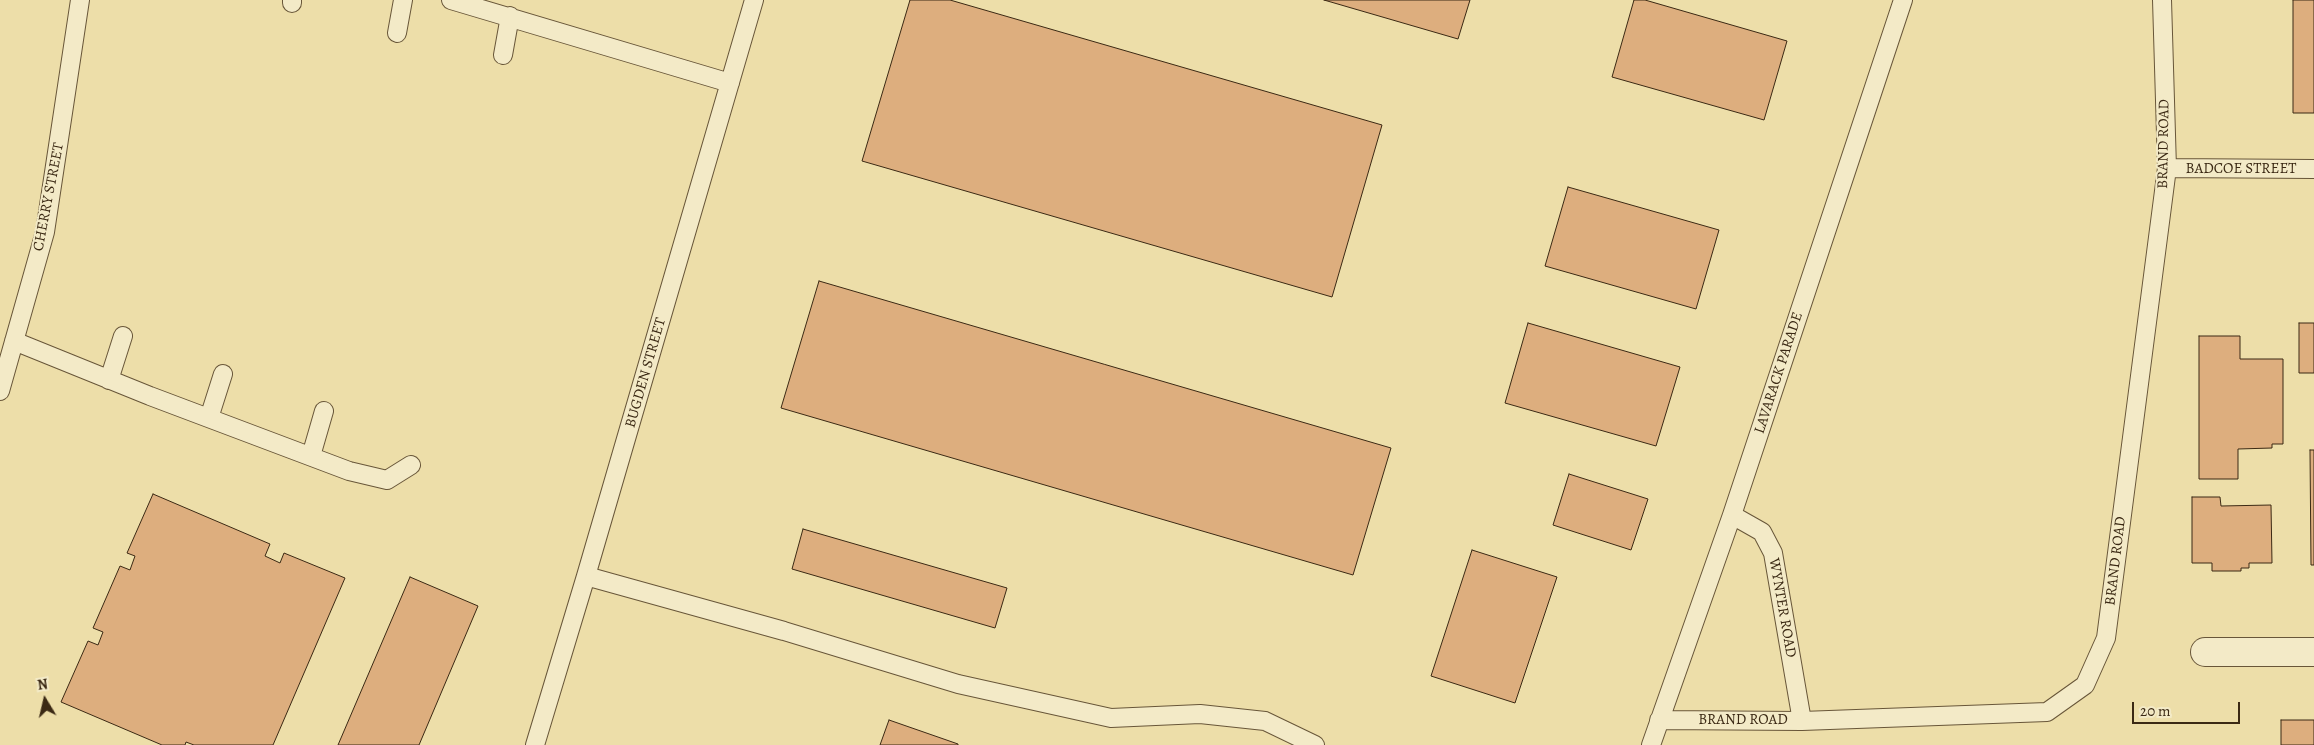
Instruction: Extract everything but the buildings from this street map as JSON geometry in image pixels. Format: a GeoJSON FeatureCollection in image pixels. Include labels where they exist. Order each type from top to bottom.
{"type":"FeatureCollection","features":[{"type":"Feature","properties":{"kind":"street"},"geometry":{"type":"LineString","coordinates":[[2206,652],[2314,652]]}},
{"type":"Feature","properties":{"kind":"lane","name":"CHERRY STREET"},"geometry":{"type":"LineString","coordinates":[[0,391],[45,232],[80,0]]}},
{"type":"Feature","properties":{"kind":"lane"},"geometry":{"type":"LineString","coordinates":[[397,33],[403,0]]}},
{"type":"Feature","properties":{"kind":"lane"},"geometry":{"type":"LineString","coordinates":[[451,0],[730,83]]}},
{"type":"Feature","properties":{"kind":"lane","name":"BUGDEN STREET"},"geometry":{"type":"LineString","coordinates":[[535,745],[754,0]]}},
{"type":"Feature","properties":{"kind":"lane","name":"LAVARACK PARADE"},"geometry":{"type":"LineString","coordinates":[[1651,745],[1732,515],[1903,0]]}},
{"type":"Feature","properties":{"kind":"lane","name":"BRAND ROAD"},"geometry":{"type":"LineString","coordinates":[[1659,720],[1802,721],[2046,712],[2084,685],[2106,638],[2167,168],[2162,0]]}},
{"type":"Feature","properties":{"kind":"lane"},"geometry":{"type":"LineString","coordinates":[[502,55],[510,16]]}},
{"type":"Feature","properties":{"kind":"lane","name":"BADCOE STREET"},"geometry":{"type":"LineString","coordinates":[[2167,168],[2314,169]]}},
{"type":"Feature","properties":{"kind":"lane"},"geometry":{"type":"LineString","coordinates":[[109,380],[123,336]]}},
{"type":"Feature","properties":{"kind":"lane"},"geometry":{"type":"LineString","coordinates":[[14,341],[109,380],[349,471],[387,480],[411,465]]}},
{"type":"Feature","properties":{"kind":"lane"},"geometry":{"type":"LineString","coordinates":[[209,418],[224,374]]}},
{"type":"Feature","properties":{"kind":"lane"},"geometry":{"type":"LineString","coordinates":[[311,456],[324,411]]}},
{"type":"Feature","properties":{"kind":"lane","name":"WYNTER ROAD"},"geometry":{"type":"LineString","coordinates":[[1732,515],[1762,532],[1773,553],[1802,721]]}},
{"type":"Feature","properties":{"kind":"lane"},"geometry":{"type":"LineString","coordinates":[[586,576],[784,631],[958,684],[1111,718],[1200,714],[1265,721],[1315,745]]}}]}
